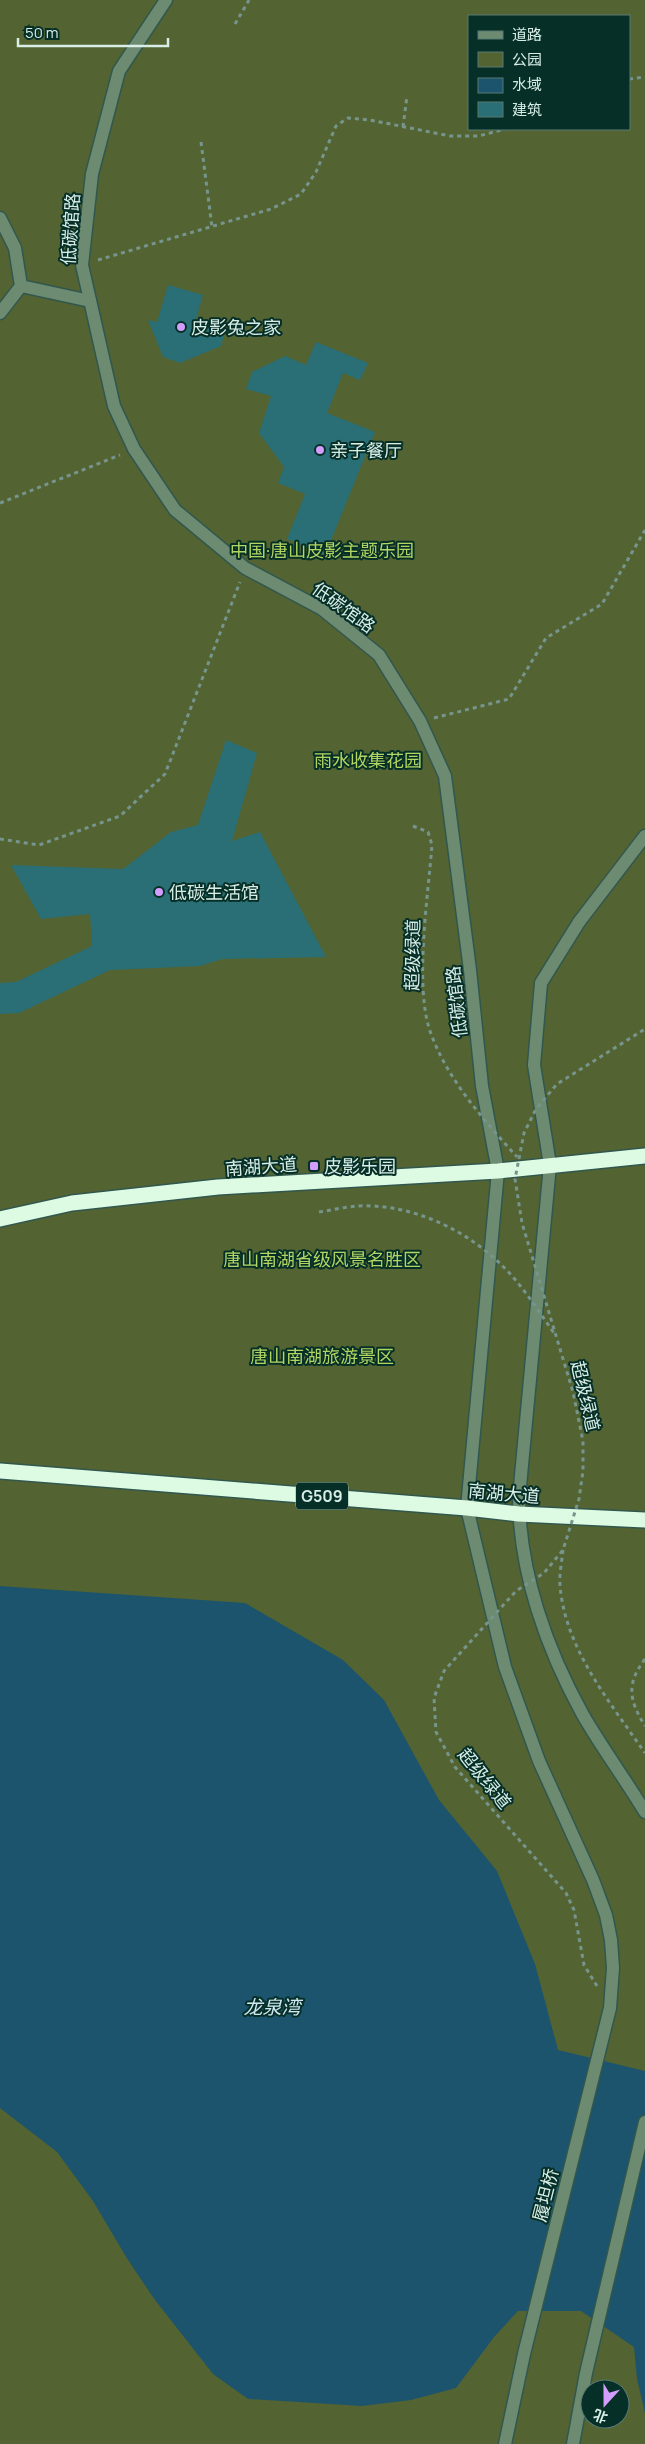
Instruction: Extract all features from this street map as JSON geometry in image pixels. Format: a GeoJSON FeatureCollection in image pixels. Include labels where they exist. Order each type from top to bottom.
{"type":"FeatureCollection","features":[{"type":"Feature","properties":{"kind":"highway","name":"南湖大道"},"geometry":{"type":"LineString","coordinates":[[0,1219],[72,1203],[218,1187],[498,1171],[645,1156]]}},
{"type":"Feature","properties":{"kind":"highway","name":"南湖大道"},"geometry":{"type":"LineString","coordinates":[[0,1471],[467,1508],[519,1514],[645,1520]]}},
{"type":"Feature","properties":{"kind":"street","name":"低碳馆路"},"geometry":{"type":"LineString","coordinates":[[166,0],[119,71],[92,174],[82,265],[114,406],[134,449],[175,510],[245,568],[322,608],[379,655],[420,721],[445,776],[470,970],[482,1086],[498,1171],[467,1508]]}},
{"type":"Feature","properties":{"kind":"street"},"geometry":{"type":"LineString","coordinates":[[0,218],[15,248],[21,286],[0,313]]}},
{"type":"Feature","properties":{"kind":"street"},"geometry":{"type":"LineString","coordinates":[[21,286],[90,301]]}},
{"type":"Feature","properties":{"kind":"street"},"geometry":{"type":"LineString","coordinates":[[645,836],[579,922],[542,983],[534,1065],[550,1165],[519,1514],[522,1542],[542,1623],[560,1670],[583,1716],[645,1812]]}},
{"type":"Feature","properties":{"kind":"street","name":"履坦桥"},"geometry":{"type":"LineString","coordinates":[[467,1508],[506,1667],[539,1761],[593,1880],[606,1915],[611,1940],[613,1968],[610,2008],[524,2354],[505,2444]]}},
{"type":"Feature","properties":{"kind":"street"},"geometry":{"type":"LineString","coordinates":[[573,2444],[586,2373],[645,2122]]}},
{"type":"Feature","properties":{"kind":"path"},"geometry":{"type":"LineString","coordinates":[[235,24],[250,0]]}},
{"type":"Feature","properties":{"kind":"path"},"geometry":{"type":"LineString","coordinates":[[630,79],[645,78]]}},
{"type":"Feature","properties":{"kind":"path"},"geometry":{"type":"LineString","coordinates":[[403,127],[407,96]]}},
{"type":"Feature","properties":{"kind":"path"},"geometry":{"type":"LineString","coordinates":[[82,265],[271,209],[301,194],[316,172],[336,126],[348,118],[450,136],[479,136],[501,130]]}},
{"type":"Feature","properties":{"kind":"path"},"geometry":{"type":"LineString","coordinates":[[201,142],[212,227]]}},
{"type":"Feature","properties":{"kind":"path"},"geometry":{"type":"LineString","coordinates":[[0,503],[134,449]]}},
{"type":"Feature","properties":{"kind":"path"},"geometry":{"type":"LineString","coordinates":[[420,721],[509,699],[546,638],[602,604],[645,530]]}},
{"type":"Feature","properties":{"kind":"path"},"geometry":{"type":"LineString","coordinates":[[0,840],[39,845],[120,816],[165,774],[245,568]]}},
{"type":"Feature","properties":{"kind":"path","name":"超级绿道"},"geometry":{"type":"LineString","coordinates":[[413,826],[428,832],[432,845],[422,982],[429,1028],[447,1068],[486,1122],[518,1157]]}},
{"type":"Feature","properties":{"kind":"path","name":"超级绿道"},"geometry":{"type":"LineString","coordinates":[[645,1028],[557,1084],[536,1108],[524,1133],[515,1179],[522,1223],[573,1392],[583,1441],[584,1471],[580,1498],[563,1550],[560,1584],[570,1633],[587,1668],[645,1753]]}},
{"type":"Feature","properties":{"kind":"path","name":"超级绿道"},"geometry":{"type":"LineString","coordinates":[[319,1212],[357,1206],[385,1208],[411,1212],[460,1233],[480,1247],[517,1282],[556,1335]]}},
{"type":"Feature","properties":{"kind":"path","name":"超级绿道"},"geometry":{"type":"LineString","coordinates":[[563,1550],[544,1573],[516,1591],[444,1671],[434,1698],[436,1732],[454,1767],[566,1893],[574,1910],[584,1965],[597,1986]]}},
{"type":"Feature","properties":{"kind":"path"},"geometry":{"type":"LineString","coordinates":[[645,1659],[634,1673],[631,1692],[636,1712],[645,1726]]}},
{"type":"Feature","properties":{"kind":"green space","name":"唐山南湖旅游景区"},"geometry":{"type":"Polygon","coordinates":[[[0,0],[645,0],[645,2444],[0,2444],[0,0]]]}},
{"type":"Feature","properties":{"kind":"water","name":"龙泉湾"},"geometry":{"type":"Polygon","coordinates":[[[0,1586],[245,1603],[343,1660],[384,1700],[439,1800],[497,1871],[535,1964],[558,2050],[645,2071],[645,2413],[637,2379],[634,2347],[581,2311],[518,2311],[494,2337],[456,2388],[411,2400],[362,2406],[248,2399],[213,2374],[155,2300],[128,2260],[93,2201],[57,2152],[0,2108],[0,1586]]]}},
{"type":"Feature","properties":{"kind":"building","name":"皮影兔之家"},"geometry":{"type":"Polygon","coordinates":[[[168,285],[203,295],[195,323],[225,332],[221,346],[180,363],[163,357],[148,320],[157,322],[168,285]]]}},
{"type":"Feature","properties":{"kind":"building","name":"亲子餐厅"},"geometry":{"type":"Polygon","coordinates":[[[316,342],[368,363],[360,380],[343,373],[327,413],[375,432],[325,555],[287,539],[305,494],[278,483],[284,467],[259,433],[271,396],[246,389],[252,372],[285,356],[306,365],[316,342]]]}},
{"type":"Feature","properties":{"kind":"building","name":"低碳生活馆"},"geometry":{"type":"Polygon","coordinates":[[[226,740],[257,753],[232,841],[260,832],[326,957],[222,959],[200,966],[110,970],[19,1013],[0,1014],[0,983],[16,982],[92,946],[90,914],[41,919],[11,865],[123,869],[171,832],[198,825],[226,740]]]}},
{"type":"Feature","properties":{"kind":"place","name":"皮影兔之家"},"geometry":{"type":"Point","coordinates":[181,327]}},
{"type":"Feature","properties":{"kind":"place","name":"亲子餐厅"},"geometry":{"type":"Point","coordinates":[320,450]}},
{"type":"Feature","properties":{"kind":"place","name":"低碳生活馆"},"geometry":{"type":"Point","coordinates":[159,892]}},
{"type":"Feature","properties":{"kind":"place","name":"皮影乐园"},"geometry":{"type":"Point","coordinates":[314,1166]}},
{"type":"Feature","properties":{"kind":"park label","name":"中国·唐山皮影主题乐园"},"geometry":{"type":"Point","coordinates":[322,550]}},
{"type":"Feature","properties":{"kind":"park label","name":"雨水收集花园"},"geometry":{"type":"Point","coordinates":[368,760]}},
{"type":"Feature","properties":{"kind":"park label","name":"唐山南湖省级风景名胜区"},"geometry":{"type":"Point","coordinates":[322,1259]}}]}
